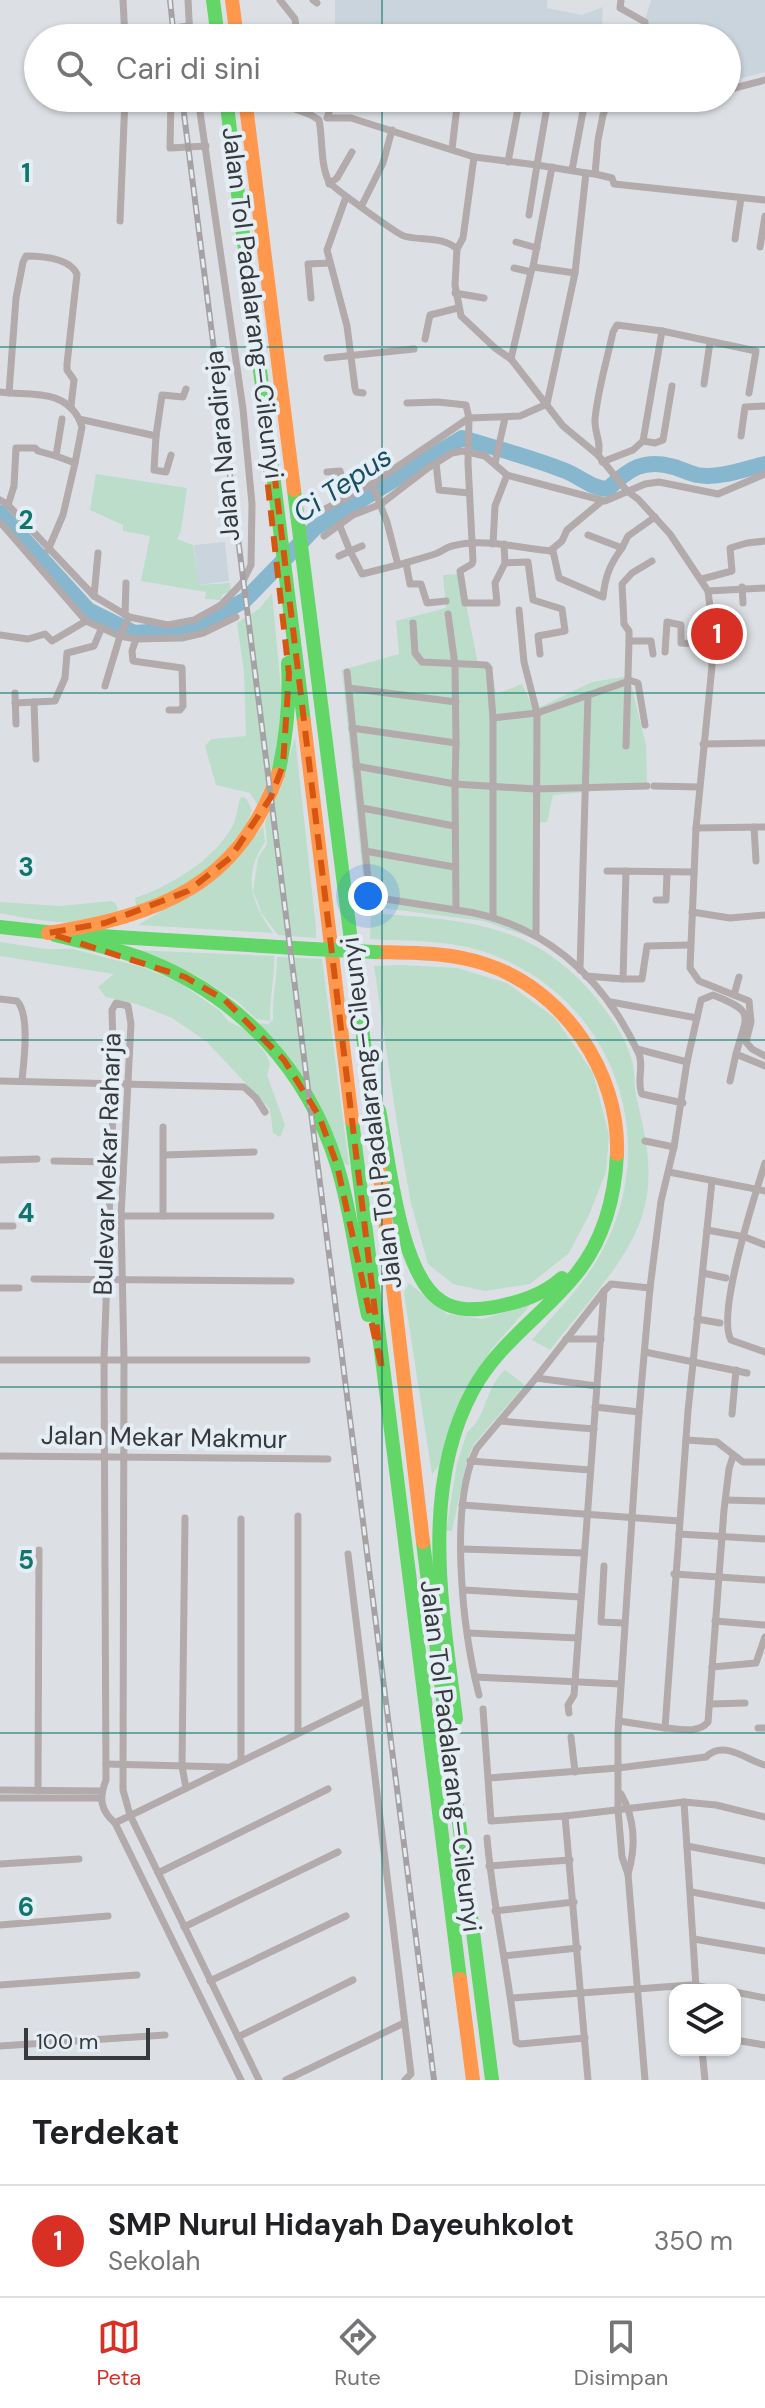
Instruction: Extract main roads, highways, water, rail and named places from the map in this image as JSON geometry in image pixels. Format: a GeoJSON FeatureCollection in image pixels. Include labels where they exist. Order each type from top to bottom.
{"type":"FeatureCollection","features":[{"type":"Feature","properties":{"kind":"highway"},"geometry":{"type":"LineString","coordinates":[[213,0],[216,24]]}},
{"type":"Feature","properties":{"kind":"highway"},"geometry":{"type":"LineString","coordinates":[[232,0],[235,24]]}},
{"type":"Feature","properties":{"kind":"highway","name":"Jalan Tol Padalarang–Cileunyi"},"geometry":{"type":"LineString","coordinates":[[228,112],[268,421],[283,581],[473,2080]]}},
{"type":"Feature","properties":{"kind":"highway","name":"Jalan Tol Padalarang–Cileunyi"},"geometry":{"type":"LineString","coordinates":[[247,112],[365,1052],[424,1554],[492,2080]]}},
{"type":"Feature","properties":{"kind":"highway"},"geometry":{"type":"LineString","coordinates":[[48,933],[105,923],[156,907],[188,891],[230,858],[258,822],[283,765],[287,734],[289,674],[283,581]]}},
{"type":"Feature","properties":{"kind":"highway"},"geometry":{"type":"LineString","coordinates":[[0,927],[48,933],[439,954],[475,960],[501,969],[550,1001],[571,1023],[604,1077],[615,1110],[618,1167],[612,1199],[593,1246],[583,1265],[563,1289],[492,1359],[464,1407],[448,1458],[443,1487],[440,1557],[457,1731],[462,1839]]}},
{"type":"Feature","properties":{"kind":"highway"},"geometry":{"type":"LineString","coordinates":[[48,933],[122,952],[185,977],[225,1000],[269,1041],[284,1060],[319,1116],[337,1165],[354,1237],[360,1284],[382,1370]]}},
{"type":"Feature","properties":{"kind":"highway"},"geometry":{"type":"LineString","coordinates":[[365,1052],[412,1261],[437,1299],[454,1307],[483,1309],[538,1295],[556,1284],[593,1246]]}},
{"type":"Feature","properties":{"kind":"waterway","name":"Ci Tepus"},"geometry":{"type":"LineString","coordinates":[[0,513],[88,610],[134,633],[193,629],[245,600],[315,528],[462,438],[551,465],[608,489],[630,471],[645,465],[663,465],[697,475],[714,476],[765,464]]}},
{"type":"Feature","properties":{"kind":"railway"},"geometry":{"type":"LineString","coordinates":[[170,0],[173,24]]}},
{"type":"Feature","properties":{"kind":"railway"},"geometry":{"type":"LineString","coordinates":[[184,112],[434,2080]]}},
{"type":"Feature","properties":{"kind":"place","name":"SMP Nurul Hidayah Dayeuhkolot"},"geometry":{"type":"Point","coordinates":[717,634]}}]}
